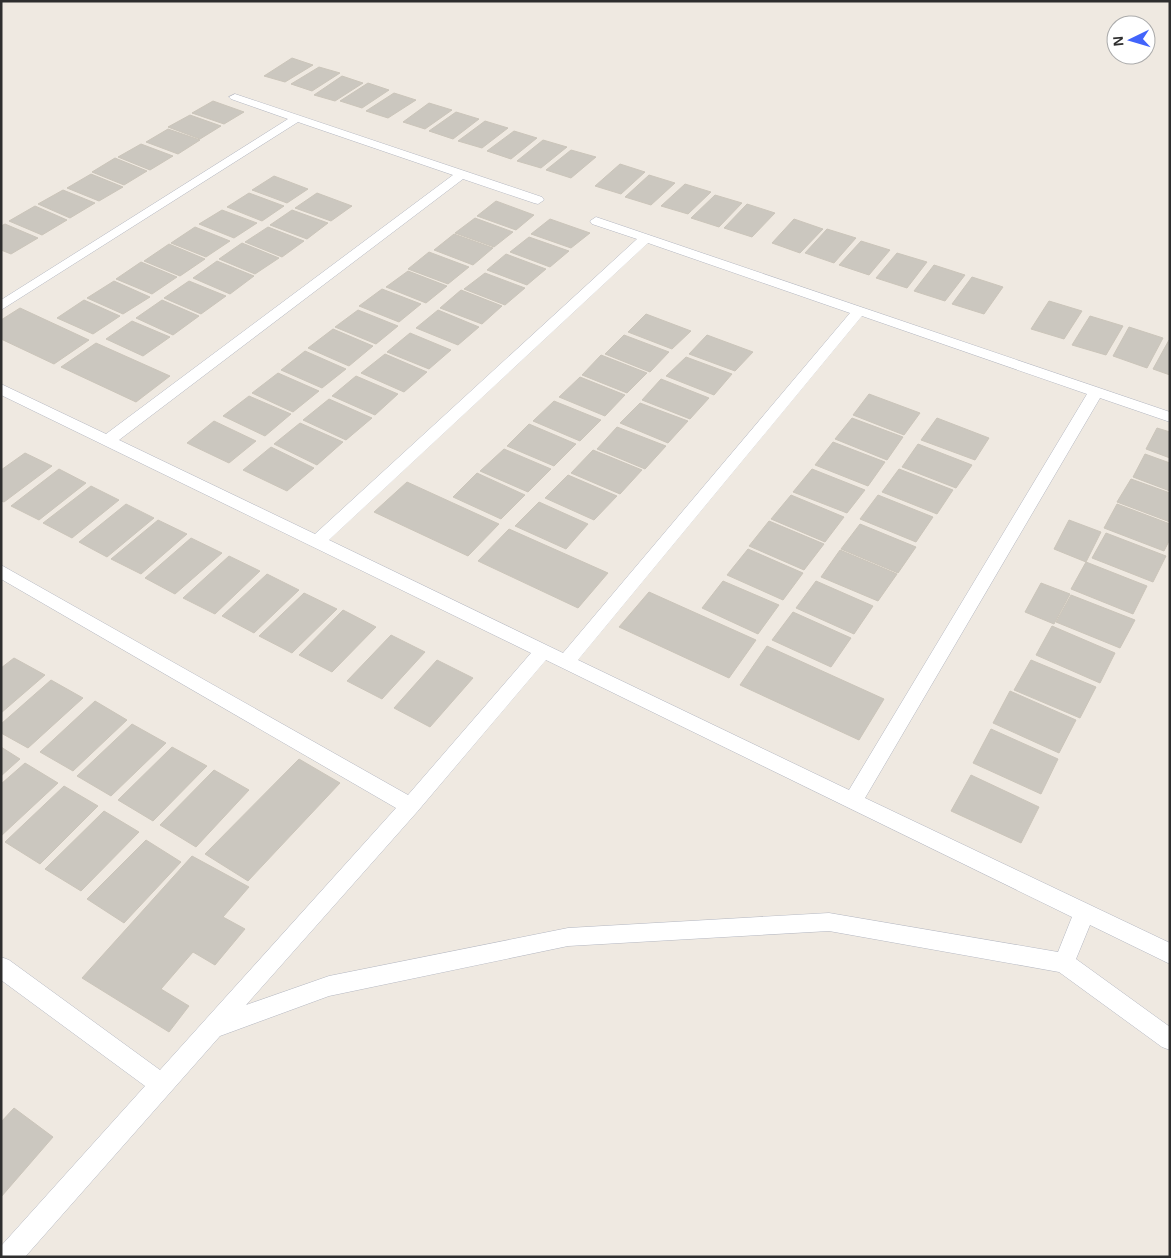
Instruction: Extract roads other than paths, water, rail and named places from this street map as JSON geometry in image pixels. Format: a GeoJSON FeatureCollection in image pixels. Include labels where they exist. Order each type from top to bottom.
{"type":"FeatureCollection","features":[{"type":"Feature","properties":{"kind":"lane"},"geometry":{"type":"LineString","coordinates":[[235,97],[538,200]]}},
{"type":"Feature","properties":{"kind":"lane"},"geometry":{"type":"LineString","coordinates":[[1,306],[297,118]]}},
{"type":"Feature","properties":{"kind":"lane"},"geometry":{"type":"LineString","coordinates":[[107,441],[462,174]]}},
{"type":"Feature","properties":{"kind":"lane"},"geometry":{"type":"LineString","coordinates":[[596,221],[1170,417]]}},
{"type":"Feature","properties":{"kind":"lane"},"geometry":{"type":"LineString","coordinates":[[317,542],[646,238]]}},
{"type":"Feature","properties":{"kind":"lane"},"geometry":{"type":"LineString","coordinates":[[566,662],[859,311]]}},
{"type":"Feature","properties":{"kind":"lane"},"geometry":{"type":"LineString","coordinates":[[1,389],[1170,954]]}},
{"type":"Feature","properties":{"kind":"lane"},"geometry":{"type":"LineString","coordinates":[[853,801],[1096,392]]}},
{"type":"Feature","properties":{"kind":"lane"},"geometry":{"type":"LineString","coordinates":[[1,571],[410,806]]}},
{"type":"Feature","properties":{"kind":"lane"},"geometry":{"type":"LineString","coordinates":[[8,1257],[410,806],[543,652]]}},
{"type":"Feature","properties":{"kind":"lane"},"geometry":{"type":"LineString","coordinates":[[1064,964],[1084,913]]}},
{"type":"Feature","properties":{"kind":"lane"},"geometry":{"type":"LineString","coordinates":[[212,1028],[329,986],[568,937],[829,922],[1064,964],[1170,1040]]}},
{"type":"Feature","properties":{"kind":"lane"},"geometry":{"type":"LineString","coordinates":[[1,967],[162,1085]]}}]}
